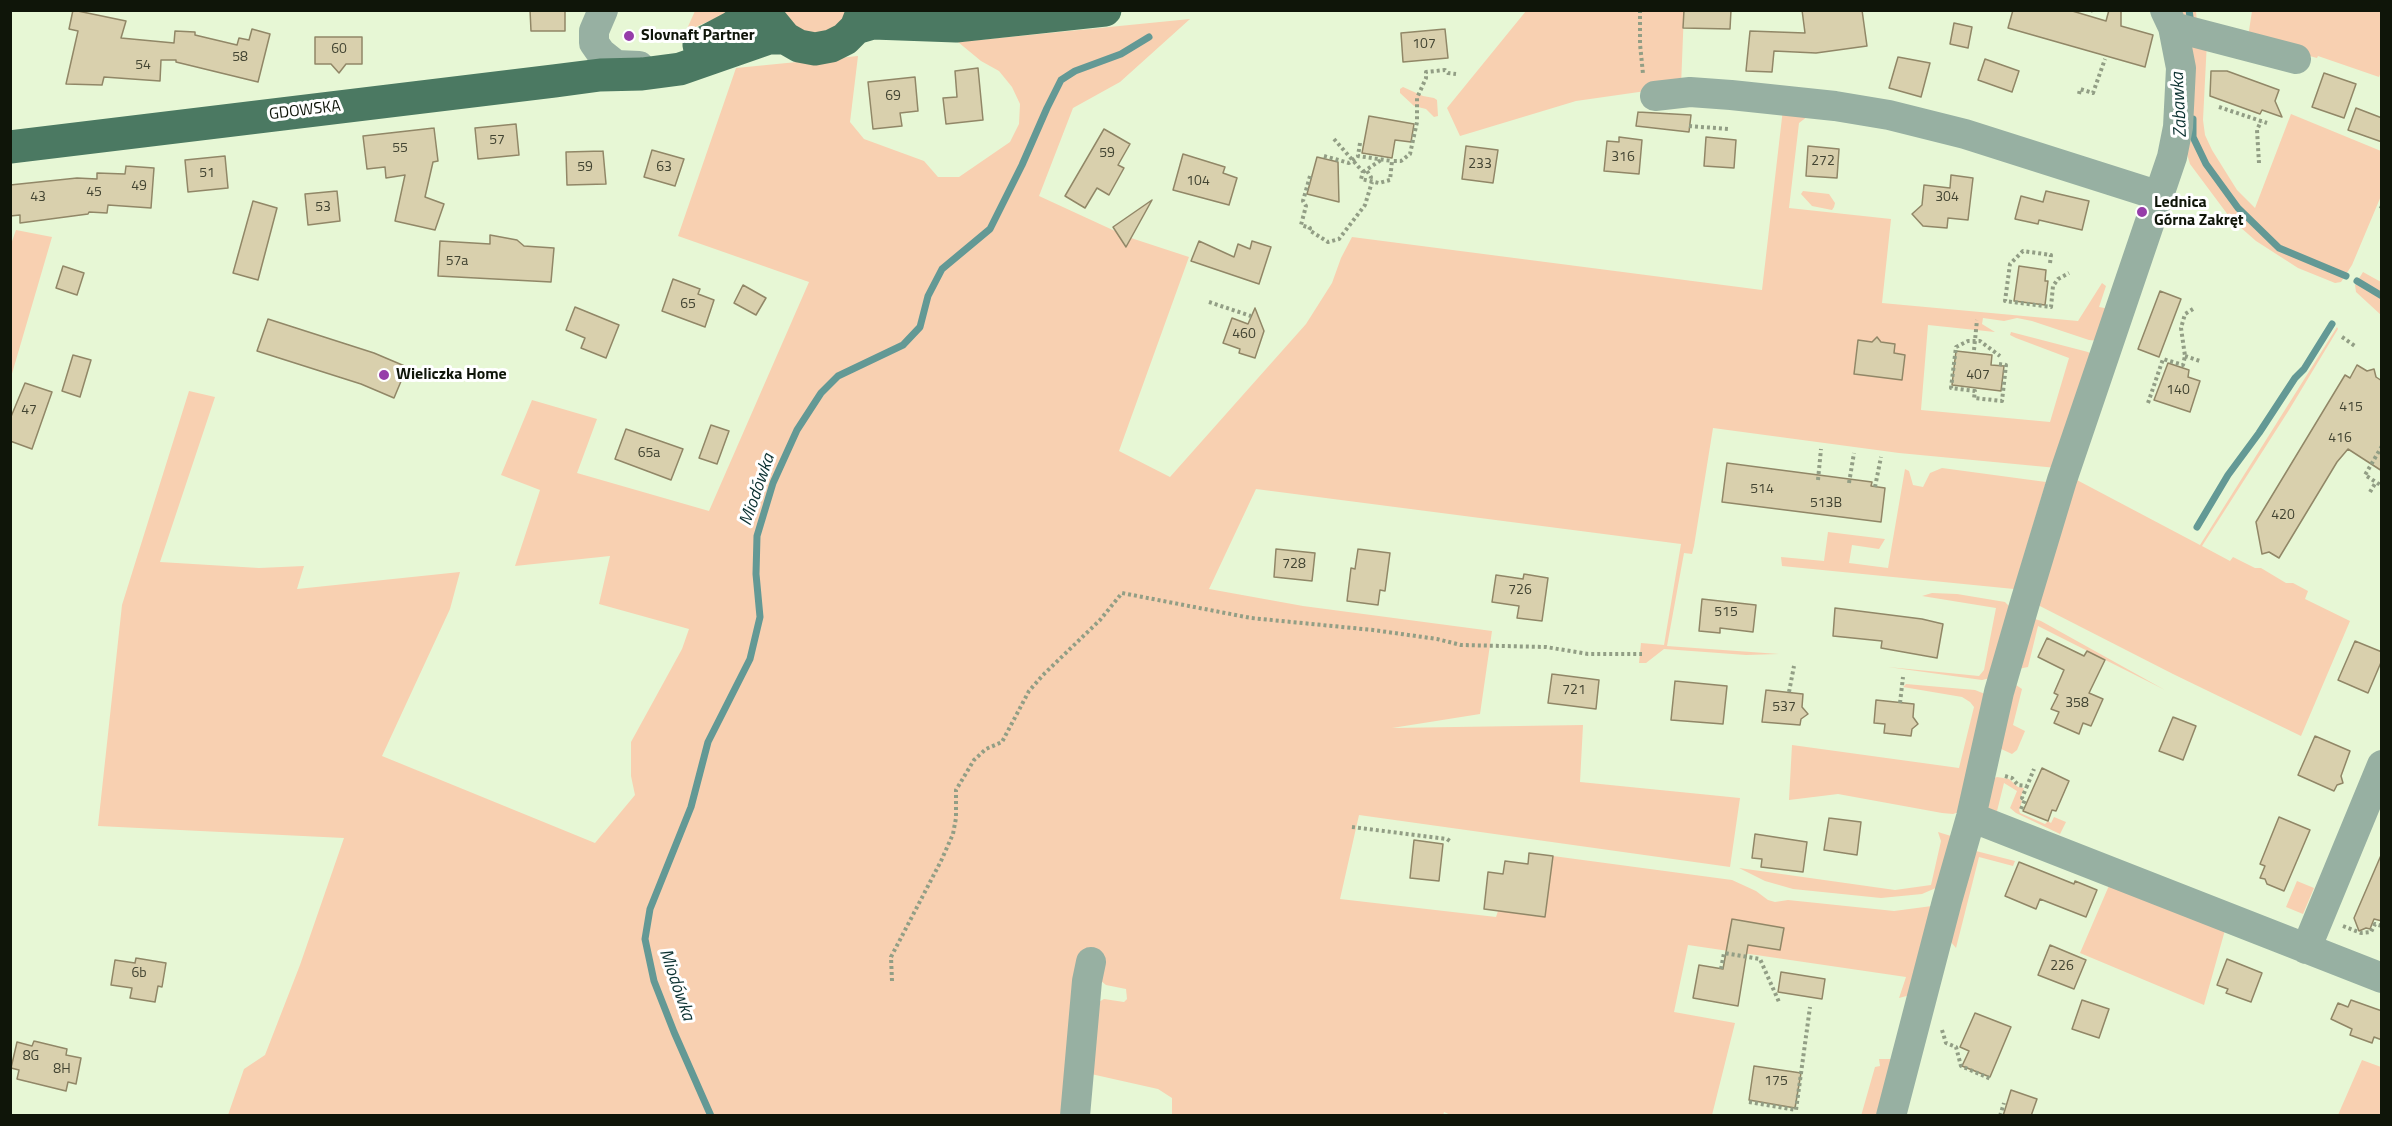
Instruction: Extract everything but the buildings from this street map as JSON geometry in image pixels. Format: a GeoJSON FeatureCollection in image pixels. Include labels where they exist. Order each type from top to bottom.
{"type":"FeatureCollection","features":[{"type":"Feature","properties":{"kind":"main road","name":"GDOWSKA"},"geometry":{"type":"LineString","coordinates":[[600,75],[639,66],[696,47],[733,27],[755,10]]}},
{"type":"Feature","properties":{"kind":"main road"},"geometry":{"type":"LineString","coordinates":[[768,10],[777,31],[785,38],[799,46],[815,49],[845,39],[859,19],[873,23],[956,26],[1105,10]]}},
{"type":"Feature","properties":{"kind":"main road"},"geometry":{"type":"LineString","coordinates":[[943,10],[1000,20]]}},
{"type":"Feature","properties":{"kind":"main road","name":"GDOWSKA"},"geometry":{"type":"LineString","coordinates":[[10,147],[600,75],[642,74],[680,69],[769,38],[785,38]]}},
{"type":"Feature","properties":{"kind":"street"},"geometry":{"type":"LineString","coordinates":[[603,10],[594,31],[594,43],[601,53],[616,64],[639,66]]}},
{"type":"Feature","properties":{"kind":"street"},"geometry":{"type":"LineString","coordinates":[[2169,19],[2296,59]]}},
{"type":"Feature","properties":{"kind":"street"},"geometry":{"type":"LineString","coordinates":[[1891,1116],[1971,817],[1999,692],[2062,480],[2134,264],[2160,196],[2178,127],[2181,69],[2169,19]]}},
{"type":"Feature","properties":{"kind":"street"},"geometry":{"type":"LineString","coordinates":[[1655,96],[1690,92],[1731,95],[1835,106],[1889,115],[1965,134],[2160,196]]}},
{"type":"Feature","properties":{"kind":"street"},"geometry":{"type":"LineString","coordinates":[[2306,949],[2382,765]]}},
{"type":"Feature","properties":{"kind":"street"},"geometry":{"type":"LineString","coordinates":[[1971,817],[2382,978]]}},
{"type":"Feature","properties":{"kind":"street"},"geometry":{"type":"LineString","coordinates":[[1075,1116],[1087,981],[1091,962]]}},
{"type":"Feature","properties":{"kind":"path"},"geometry":{"type":"LineString","coordinates":[[1640,10],[1643,86],[1655,96]]}},
{"type":"Feature","properties":{"kind":"path"},"geometry":{"type":"LineString","coordinates":[[2079,94],[2080,89],[2093,93],[2105,59]]}},
{"type":"Feature","properties":{"kind":"path"},"geometry":{"type":"LineString","coordinates":[[1324,156],[1349,164],[1358,156],[1401,161],[1410,154],[1417,122],[1417,98],[1426,72],[1445,70],[1456,74]]}},
{"type":"Feature","properties":{"kind":"path"},"geometry":{"type":"LineString","coordinates":[[2219,107],[2267,123]]}},
{"type":"Feature","properties":{"kind":"path"},"geometry":{"type":"LineString","coordinates":[[2259,162],[2257,130],[2261,121]]}},
{"type":"Feature","properties":{"kind":"path"},"geometry":{"type":"LineString","coordinates":[[1689,126],[1728,129]]}},
{"type":"Feature","properties":{"kind":"path"},"geometry":{"type":"LineString","coordinates":[[1310,176],[1303,201],[1306,206],[1301,225],[1310,228],[1309,230],[1328,242],[1337,241],[1365,205],[1371,177],[1334,139]]}},
{"type":"Feature","properties":{"kind":"path"},"geometry":{"type":"LineString","coordinates":[[1358,156],[1360,143]]}},
{"type":"Feature","properties":{"kind":"path"},"geometry":{"type":"LineString","coordinates":[[1381,160],[1365,171],[1361,180],[1379,183],[1390,180],[1392,161]]}},
{"type":"Feature","properties":{"kind":"path"},"geometry":{"type":"LineString","coordinates":[[2382,206],[2380,210],[2382,211]]}},
{"type":"Feature","properties":{"kind":"path"},"geometry":{"type":"LineString","coordinates":[[2050,263],[2051,255],[2023,251],[2010,264],[2005,301],[2051,307],[2053,286],[2058,279],[2069,273]]}},
{"type":"Feature","properties":{"kind":"path"},"geometry":{"type":"LineString","coordinates":[[1209,302],[1251,316]]}},
{"type":"Feature","properties":{"kind":"path"},"geometry":{"type":"LineString","coordinates":[[2148,403],[2163,359],[2182,365],[2185,356],[2181,328],[2185,314],[2193,309]]}},
{"type":"Feature","properties":{"kind":"path"},"geometry":{"type":"LineString","coordinates":[[1974,350],[1977,320]]}},
{"type":"Feature","properties":{"kind":"path"},"geometry":{"type":"LineString","coordinates":[[2342,337],[2355,346]]}},
{"type":"Feature","properties":{"kind":"path"},"geometry":{"type":"LineString","coordinates":[[1999,364],[2006,365],[2002,401],[1974,398],[1975,391],[1951,388],[1955,350],[1963,343],[1975,341],[1985,344],[2000,356]]}},
{"type":"Feature","properties":{"kind":"path"},"geometry":{"type":"LineString","coordinates":[[2185,356],[2200,361]]}},
{"type":"Feature","properties":{"kind":"path"},"geometry":{"type":"LineString","coordinates":[[2382,446],[2365,475],[2382,486]]}},
{"type":"Feature","properties":{"kind":"path"},"geometry":{"type":"LineString","coordinates":[[1818,480],[1821,449]]}},
{"type":"Feature","properties":{"kind":"path"},"geometry":{"type":"LineString","coordinates":[[1849,483],[1854,453]]}},
{"type":"Feature","properties":{"kind":"path"},"geometry":{"type":"LineString","coordinates":[[1875,487],[1881,457]]}},
{"type":"Feature","properties":{"kind":"path"},"geometry":{"type":"LineString","coordinates":[[2370,492],[2376,482]]}},
{"type":"Feature","properties":{"kind":"path"},"geometry":{"type":"LineString","coordinates":[[891,981],[891,957],[953,834],[956,818],[956,790],[974,760],[986,749],[1002,742],[1029,691],[1100,620],[1122,593],[1251,618],[1373,630],[1437,639],[1461,645],[1546,647],[1588,654],[1642,654]]}},
{"type":"Feature","properties":{"kind":"path"},"geometry":{"type":"LineString","coordinates":[[1790,692],[1794,666]]}},
{"type":"Feature","properties":{"kind":"path"},"geometry":{"type":"LineString","coordinates":[[1900,703],[1903,677]]}},
{"type":"Feature","properties":{"kind":"path"},"geometry":{"type":"LineString","coordinates":[[2022,812],[2020,810],[2025,800],[2022,798],[2034,769]]}},
{"type":"Feature","properties":{"kind":"path"},"geometry":{"type":"LineString","coordinates":[[2002,776],[2012,778],[2018,785],[2027,786]]}},
{"type":"Feature","properties":{"kind":"path"},"geometry":{"type":"LineString","coordinates":[[1352,827],[1447,839],[1450,842]]}},
{"type":"Feature","properties":{"kind":"path"},"geometry":{"type":"LineString","coordinates":[[2340,925],[2361,933],[2371,932],[2375,924],[2382,926]]}},
{"type":"Feature","properties":{"kind":"path"},"geometry":{"type":"LineString","coordinates":[[1721,969],[1724,953],[1760,959],[1779,1002]]}},
{"type":"Feature","properties":{"kind":"path"},"geometry":{"type":"LineString","coordinates":[[1749,1102],[1796,1110],[1810,1007]]}},
{"type":"Feature","properties":{"kind":"path"},"geometry":{"type":"LineString","coordinates":[[1942,1030],[1946,1043],[1956,1047],[1960,1066],[1992,1078]]}},
{"type":"Feature","properties":{"kind":"path"},"geometry":{"type":"LineString","coordinates":[[2000,1116],[2004,1103]]}},
{"type":"Feature","properties":{"kind":"shaded area"},"geometry":{"type":"Polygon","coordinates":[[[695,11],[733,11],[686,31],[695,11]]]}},
{"type":"Feature","properties":{"kind":"shaded area"},"geometry":{"type":"Polygon","coordinates":[[[782,11],[848,11],[846,18],[825,34],[798,31],[782,11]]]}},
{"type":"Feature","properties":{"kind":"shaded area"},"geometry":{"type":"Polygon","coordinates":[[[1526,11],[1684,11],[1681,86],[1576,101],[1460,136],[1447,108],[1526,11]]]}},
{"type":"Feature","properties":{"kind":"shaded area"},"geometry":{"type":"Polygon","coordinates":[[[2176,11],[2196,11],[2197,24],[2248,37],[2252,11],[2381,11],[2381,72],[2379,77],[2318,56],[2317,58],[2195,26],[2176,11]]]}},
{"type":"Feature","properties":{"kind":"shaded area"},"geometry":{"type":"Polygon","coordinates":[[[1190,19],[1120,82],[1073,108],[1039,196],[1128,237],[1189,257],[1119,451],[1170,477],[1306,324],[1332,283],[1352,237],[1762,290],[1783,109],[1812,113],[1799,123],[1789,208],[1891,219],[1882,303],[2078,321],[2102,283],[2106,286],[2099,307],[2110,309],[2099,341],[2017,318],[2004,321],[1983,318],[1982,324],[1995,332],[1928,325],[1921,410],[2050,422],[2069,358],[2016,338],[2010,335],[2011,332],[2088,352],[2094,356],[2057,468],[1899,453],[1713,428],[1694,546],[1692,554],[1684,553],[1667,646],[1779,654],[1746,655],[1664,649],[1646,663],[1639,663],[1641,643],[1664,645],[1681,544],[1256,489],[1209,589],[1303,606],[1492,631],[1480,714],[1392,728],[1583,725],[1580,782],[1740,798],[1730,867],[1359,815],[1340,899],[1496,917],[1498,911],[1545,917],[1553,856],[1732,880],[1775,902],[1788,900],[1894,911],[1932,906],[1914,994],[1899,998],[1906,977],[1688,945],[1674,1012],[1735,1023],[1712,1115],[1453,1116],[1444,1112],[1443,1116],[1172,1115],[1172,1098],[1158,1089],[1091,1074],[1097,1003],[1104,999],[1124,1002],[1127,999],[1126,989],[1106,985],[1101,981],[1066,1115],[228,1115],[244,1069],[265,1055],[300,965],[344,838],[98,826],[122,605],[189,391],[215,397],[160,562],[259,568],[304,566],[297,589],[460,572],[450,609],[382,756],[595,843],[635,795],[631,776],[631,742],[682,649],[689,629],[599,604],[610,556],[515,566],[540,490],[501,475],[532,400],[597,419],[577,473],[709,511],[809,282],[678,236],[736,68],[858,56],[850,122],[864,139],[924,161],[938,177],[959,177],[1010,142],[1019,124],[1020,104],[1012,87],[999,71],[981,61],[958,42],[1190,19]]]}},
{"type":"Feature","properties":{"kind":"shaded area"},"geometry":{"type":"Polygon","coordinates":[[[2185,40],[2207,41],[2203,120],[2205,135],[2237,190],[2255,208],[2291,114],[2381,151],[2381,196],[2352,265],[2341,282],[2335,283],[2298,268],[2256,241],[2231,219],[2190,164],[2186,151],[2185,40]]]}},
{"type":"Feature","properties":{"kind":"shaded area"},"geometry":{"type":"Polygon","coordinates":[[[1403,87],[1437,100],[1438,116],[1434,117],[1426,109],[1414,106],[1400,93],[1403,87]]]}},
{"type":"Feature","properties":{"kind":"shaded area"},"geometry":{"type":"Polygon","coordinates":[[[1803,191],[1829,194],[1835,203],[1834,207],[1832,210],[1812,206],[1801,194],[1803,191]]]}},
{"type":"Feature","properties":{"kind":"shaded area"},"geometry":{"type":"Polygon","coordinates":[[[16,230],[52,237],[11,377],[10,247],[16,230]]]}},
{"type":"Feature","properties":{"kind":"shaded area"},"geometry":{"type":"Polygon","coordinates":[[[2363,272],[2381,282],[2381,315],[2356,292],[2355,285],[2363,272]]]}},
{"type":"Feature","properties":{"kind":"shaded area"},"geometry":{"type":"Polygon","coordinates":[[[2337,327],[2338,329],[2289,410],[2202,546],[2230,561],[2233,557],[2255,568],[2261,568],[2286,583],[2293,583],[2308,591],[2305,599],[2350,621],[2301,736],[2032,602],[2075,479],[2200,545],[2337,327]]]}},
{"type":"Feature","properties":{"kind":"shaded area"},"geometry":{"type":"Polygon","coordinates":[[[1942,468],[2046,482],[2014,589],[1782,566],[1781,557],[1824,561],[1828,532],[1885,539],[1879,549],[1852,545],[1849,563],[1888,568],[1905,469],[1909,471],[1913,485],[1923,487],[1930,473],[1942,468]]]}},
{"type":"Feature","properties":{"kind":"shaded area"},"geometry":{"type":"Polygon","coordinates":[[[1932,593],[1957,594],[2005,602],[2012,609],[1994,677],[1982,680],[1888,667],[1979,676],[1984,670],[1996,608],[1922,596],[1932,593]]]}},
{"type":"Feature","properties":{"kind":"shaded area"},"geometry":{"type":"Polygon","coordinates":[[[2035,619],[2165,690],[2038,626],[2028,667],[2018,669],[2035,619]]]}},
{"type":"Feature","properties":{"kind":"shaded area"},"geometry":{"type":"Polygon","coordinates":[[[1906,684],[1975,690],[1990,696],[1959,812],[1942,813],[1838,794],[1789,800],[1792,745],[1959,768],[1974,707],[1962,697],[1903,687],[1906,684]]]}},
{"type":"Feature","properties":{"kind":"shaded area"},"geometry":{"type":"Polygon","coordinates":[[[2016,685],[2022,689],[2013,725],[2025,731],[2017,750],[2012,754],[1999,748],[2016,685]]]}},
{"type":"Feature","properties":{"kind":"shaded area"},"geometry":{"type":"Polygon","coordinates":[[[1997,777],[2009,779],[2018,787],[2024,788],[2020,799],[2022,801],[2020,813],[2045,824],[2048,821],[2051,823],[2054,817],[2066,822],[2060,834],[2010,808],[2017,791],[2004,783],[1996,815],[1985,819],[1989,780],[1997,777]]]}},
{"type":"Feature","properties":{"kind":"shaded area"},"geometry":{"type":"Polygon","coordinates":[[[1938,832],[1951,836],[1945,884],[1922,894],[1881,898],[1793,889],[1765,881],[1739,868],[1895,890],[1931,885],[1941,841],[1938,832]]]}},
{"type":"Feature","properties":{"kind":"shaded area"},"geometry":{"type":"Polygon","coordinates":[[[1976,851],[2015,861],[2013,866],[1979,857],[1956,948],[1950,941],[1976,851]]]}},
{"type":"Feature","properties":{"kind":"shaded area"},"geometry":{"type":"Polygon","coordinates":[[[2111,881],[2227,923],[2204,1005],[2080,953],[2111,881]]]}},
{"type":"Feature","properties":{"kind":"shaded area"},"geometry":{"type":"Polygon","coordinates":[[[2297,881],[2314,888],[2303,914],[2286,907],[2297,881]]]}},
{"type":"Feature","properties":{"kind":"shaded area"},"geometry":{"type":"Polygon","coordinates":[[[1879,1059],[1893,1059],[1881,1115],[1861,1116],[1875,1067],[1880,1066],[1879,1059]]]}},
{"type":"Feature","properties":{"kind":"shaded area"},"geometry":{"type":"Polygon","coordinates":[[[2362,1060],[2381,1067],[2381,1115],[2338,1115],[2362,1060]]]}},
{"type":"Feature","properties":{"kind":"waterway","name":"Zabawka"},"geometry":{"type":"LineString","coordinates":[[2189,10],[2191,24]]}},
{"type":"Feature","properties":{"kind":"waterway","name":"Miodówka"},"geometry":{"type":"LineString","coordinates":[[711,1116],[654,981],[645,939],[650,909],[691,807],[708,742],[750,659],[760,617],[756,574],[757,536],[773,483],[797,430],[821,393],[838,376],[903,345],[920,327],[928,296],[942,269],[990,229],[1061,80],[1075,71],[1121,54],[1149,37]]}},
{"type":"Feature","properties":{"kind":"waterway","name":"Zabawka"},"geometry":{"type":"LineString","coordinates":[[2193,119],[2193,137],[2206,164],[2238,208],[2279,248],[2346,276]]}},
{"type":"Feature","properties":{"kind":"waterway","name":"Zabawka"},"geometry":{"type":"LineString","coordinates":[[2357,281],[2382,296]]}},
{"type":"Feature","properties":{"kind":"waterway"},"geometry":{"type":"LineString","coordinates":[[2197,527],[2228,475],[2295,378],[2304,369],[2332,324]]}},
{"type":"Feature","properties":{"kind":"place","name":"Slovnaft Partner"},"geometry":{"type":"Point","coordinates":[629,36]}},
{"type":"Feature","properties":{"kind":"place","name":"Lednica Górna Zakręt"},"geometry":{"type":"Point","coordinates":[2142,212]}},
{"type":"Feature","properties":{"kind":"place","name":"Wieliczka Home"},"geometry":{"type":"Point","coordinates":[384,375]}}]}
